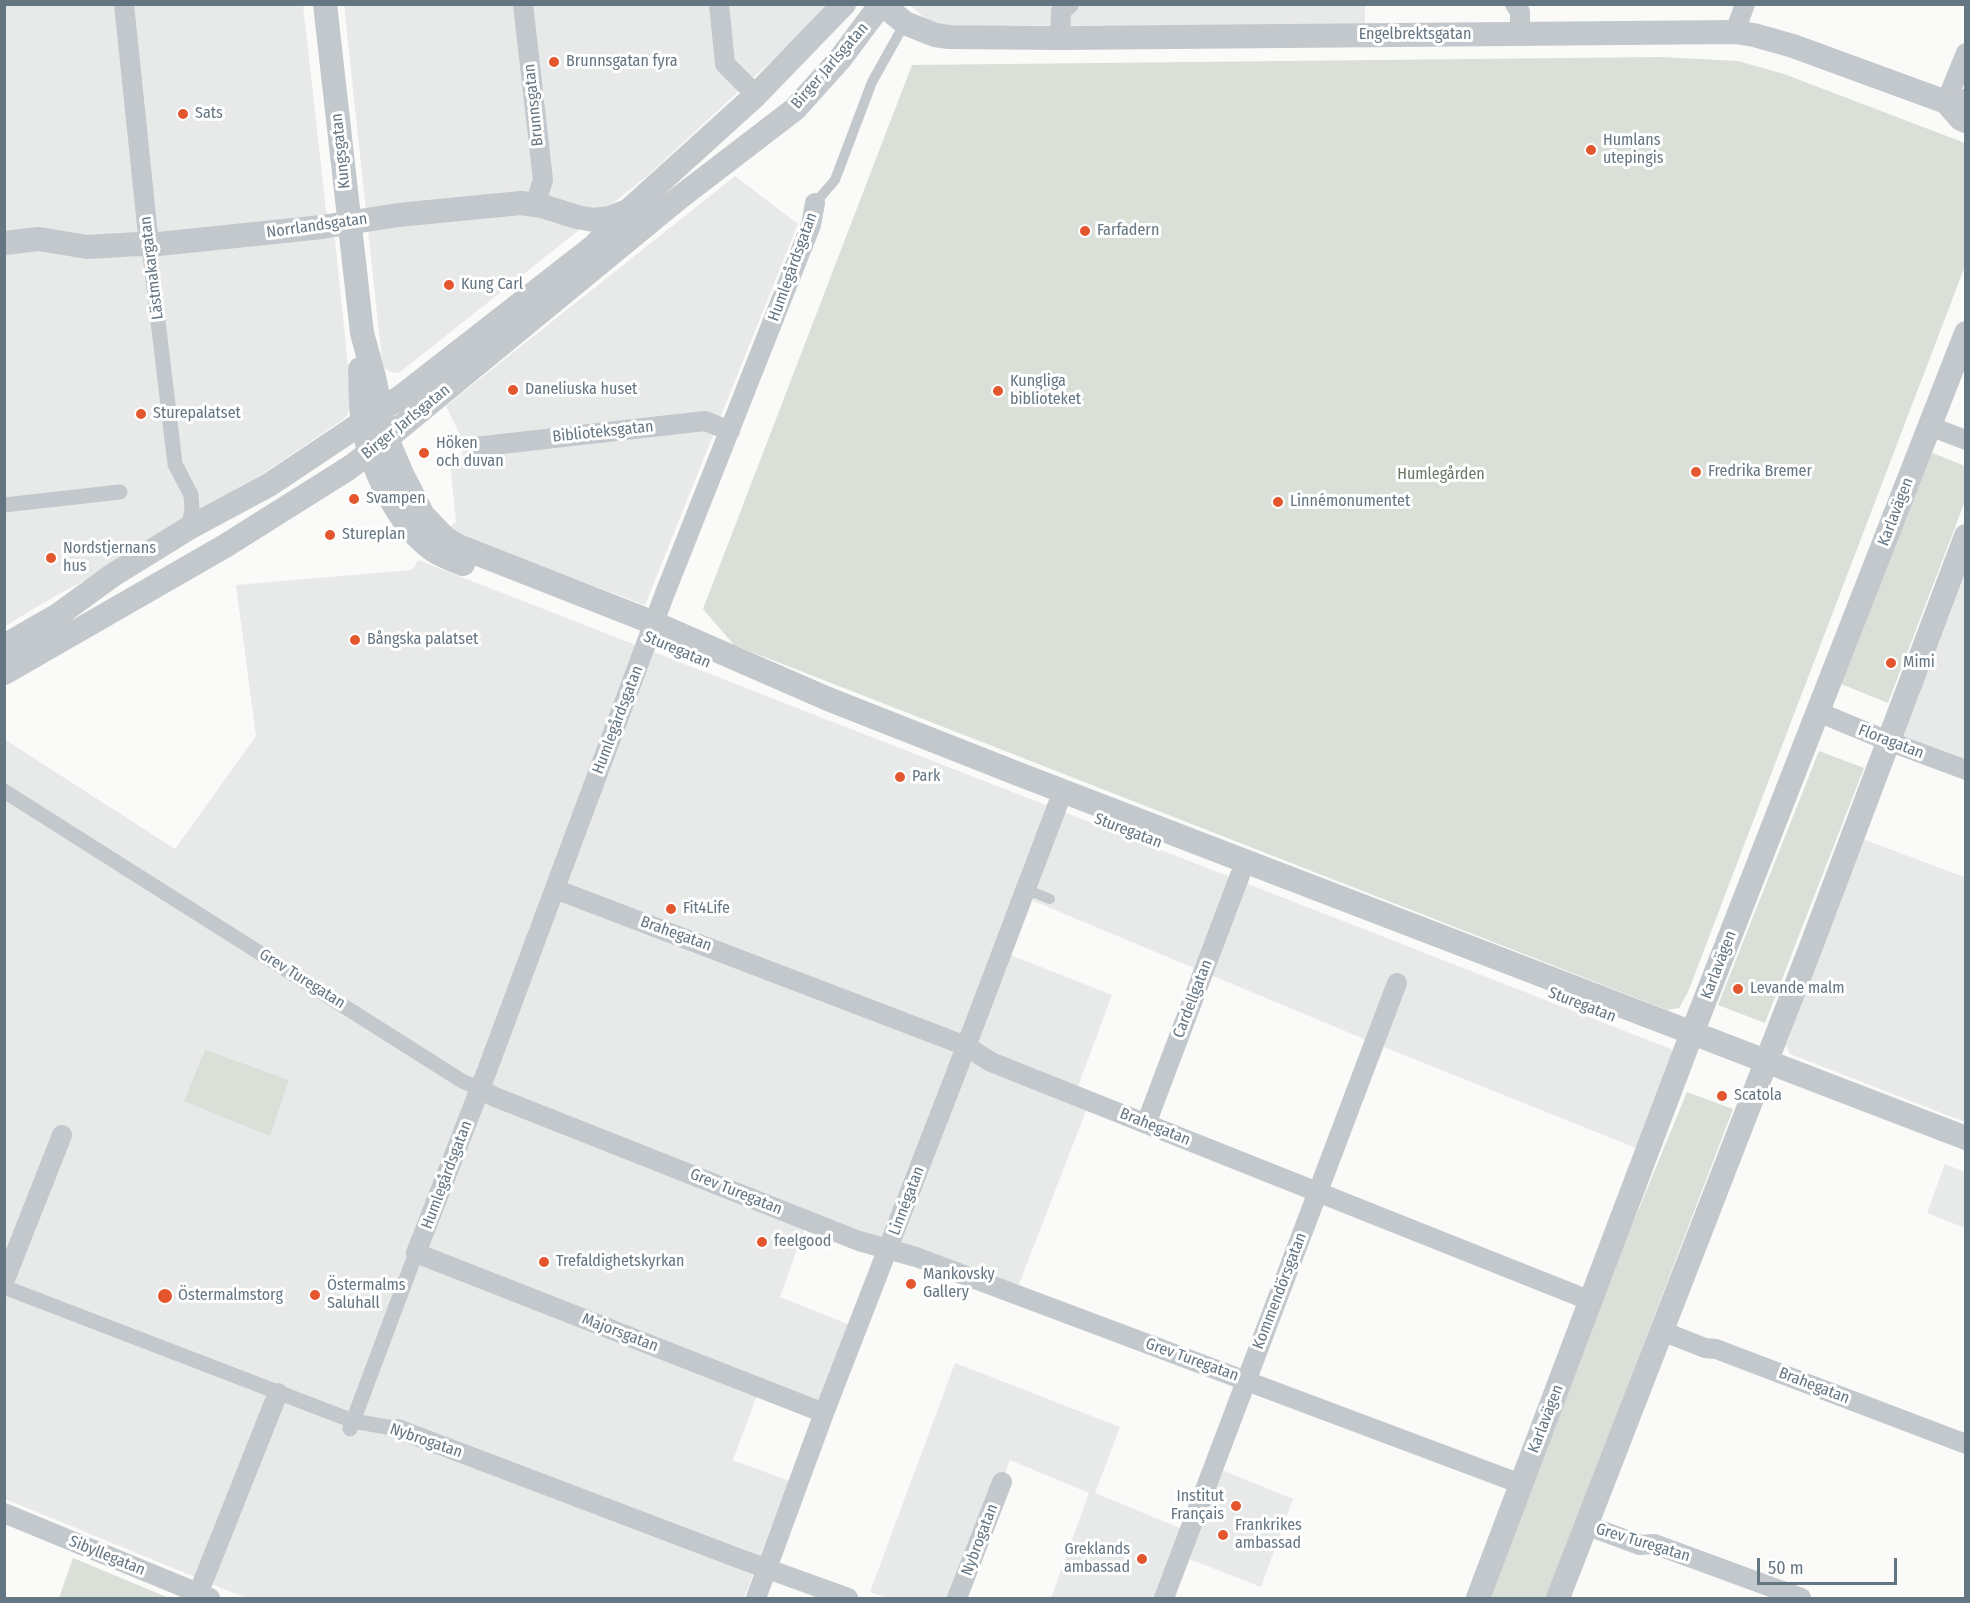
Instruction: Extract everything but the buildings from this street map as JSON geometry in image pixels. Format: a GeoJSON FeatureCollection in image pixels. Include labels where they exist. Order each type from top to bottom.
{"type":"FeatureCollection","features":[{"type":"Feature","properties":{"kind":"street","name":"Lästmakargatan"},"geometry":{"type":"LineString","coordinates":[[124,4],[175,464],[191,495],[189,528]]}},
{"type":"Feature","properties":{"kind":"street","name":"Kungsgatan"},"geometry":{"type":"LineString","coordinates":[[325,4],[362,333],[360,369],[373,431]]}},
{"type":"Feature","properties":{"kind":"street","name":"Brunnsgatan"},"geometry":{"type":"LineString","coordinates":[[523,4],[543,180],[535,204]]}},
{"type":"Feature","properties":{"kind":"street"},"geometry":{"type":"LineString","coordinates":[[719,4],[725,64],[756,95]]}},
{"type":"Feature","properties":{"kind":"street","name":"Birger Jarlsgatan"},"geometry":{"type":"LineString","coordinates":[[4,673],[225,546],[339,474],[402,396],[592,247],[628,211],[756,95],[844,4]]}},
{"type":"Feature","properties":{"kind":"street","name":"Birger Jarlsgatan"},"geometry":{"type":"LineString","coordinates":[[4,658],[218,533],[373,431],[795,109],[840,59],[881,4]]}},
{"type":"Feature","properties":{"kind":"street","name":"Engelbrektsgatan"},"geometry":{"type":"LineString","coordinates":[[881,4],[905,22],[927,33],[949,37],[1735,33],[1754,35],[1956,102],[1961,119],[1965,121]]}},
{"type":"Feature","properties":{"kind":"street"},"geometry":{"type":"LineString","coordinates":[[1060,38],[1061,11],[1069,4]]}},
{"type":"Feature","properties":{"kind":"street"},"geometry":{"type":"LineString","coordinates":[[1515,4],[1520,12],[1520,34]]}},
{"type":"Feature","properties":{"kind":"street"},"geometry":{"type":"LineString","coordinates":[[1735,33],[1745,4]]}},
{"type":"Feature","properties":{"kind":"street"},"geometry":{"type":"LineString","coordinates":[[1956,102],[1965,53]]}},
{"type":"Feature","properties":{"kind":"street","name":"Birger Jarlsgatan"},"geometry":{"type":"LineString","coordinates":[[756,95],[774,113],[774,124]]}},
{"type":"Feature","properties":{"kind":"street","name":"Norrlandsgatan"},"geometry":{"type":"LineString","coordinates":[[4,243],[39,239],[87,247],[149,245],[520,203],[535,204],[588,219],[610,218],[628,211]]}},
{"type":"Feature","properties":{"kind":"street","name":"Humlegårdsgatan"},"geometry":{"type":"LineString","coordinates":[[352,1425],[651,631],[811,225],[815,203]]}},
{"type":"Feature","properties":{"kind":"street","name":"Karlavägen"},"geometry":{"type":"LineString","coordinates":[[1478,1599],[1690,1039],[1965,333]]}},
{"type":"Feature","properties":{"kind":"street","name":"Biblioteksgatan"},"geometry":{"type":"LineString","coordinates":[[475,447],[605,438],[705,421],[730,431]]}},
{"type":"Feature","properties":{"kind":"street"},"geometry":{"type":"LineString","coordinates":[[1929,426],[1965,440]]}},
{"type":"Feature","properties":{"kind":"street","name":"Birger Jarlsgatan"},"geometry":{"type":"LineString","coordinates":[[4,646],[58,615],[112,575],[189,528],[373,431]]}},
{"type":"Feature","properties":{"kind":"street","name":"Sturegatan"},"geometry":{"type":"LineString","coordinates":[[373,431],[430,525],[458,546],[651,631],[824,711],[1240,875],[1690,1039]]}},
{"type":"Feature","properties":{"kind":"street"},"geometry":{"type":"LineString","coordinates":[[4,504],[120,492]]}},
{"type":"Feature","properties":{"kind":"street"},"geometry":{"type":"LineString","coordinates":[[1558,1599],[1812,944],[1965,536]]}},
{"type":"Feature","properties":{"kind":"street","name":"Sturegatan"},"geometry":{"type":"LineString","coordinates":[[651,631],[817,694],[1764,1068],[1965,1155]]}},
{"type":"Feature","properties":{"kind":"street","name":"Floragatan"},"geometry":{"type":"LineString","coordinates":[[1818,712],[1965,770]]}},
{"type":"Feature","properties":{"kind":"street","name":"Grev Turegatan"},"geometry":{"type":"LineString","coordinates":[[4,791],[462,1081],[495,1097],[859,1241],[916,1257],[1521,1484]]}},
{"type":"Feature","properties":{"kind":"street","name":"Linnégatan"},"geometry":{"type":"LineString","coordinates":[[756,1599],[824,1413],[1058,804]]}},
{"type":"Feature","properties":{"kind":"street","name":"Cardellgatan"},"geometry":{"type":"LineString","coordinates":[[1146,1124],[1240,875]]}},
{"type":"Feature","properties":{"kind":"street","name":"Brahegatan"},"geometry":{"type":"LineString","coordinates":[[555,889],[628,924],[966,1046],[991,1062],[1590,1301]]}},
{"type":"Feature","properties":{"kind":"street","name":"Kommendörsgatan"},"geometry":{"type":"LineString","coordinates":[[1164,1599],[1397,983]]}},
{"type":"Feature","properties":{"kind":"street","name":"Sturegatan"},"geometry":{"type":"LineString","coordinates":[[1764,1068],[1965,1138]]}},
{"type":"Feature","properties":{"kind":"street"},"geometry":{"type":"LineString","coordinates":[[4,1282],[62,1135]]}},
{"type":"Feature","properties":{"kind":"street","name":"Majorsgatan"},"geometry":{"type":"LineString","coordinates":[[416,1253],[824,1413]]}},
{"type":"Feature","properties":{"kind":"street","name":"Nybrogatan"},"geometry":{"type":"LineString","coordinates":[[4,1287],[278,1393],[352,1425],[398,1429],[848,1599]]}},
{"type":"Feature","properties":{"kind":"street","name":"Brahegatan"},"geometry":{"type":"LineString","coordinates":[[1662,1331],[1705,1348],[1716,1348],[1965,1444]]}},
{"type":"Feature","properties":{"kind":"street"},"geometry":{"type":"LineString","coordinates":[[204,1596],[278,1393]]}},
{"type":"Feature","properties":{"kind":"street","name":"Nybrogatan"},"geometry":{"type":"LineString","coordinates":[[957,1599],[1002,1482]]}},
{"type":"Feature","properties":{"kind":"street","name":"Sibyllegatan"},"geometry":{"type":"LineString","coordinates":[[4,1513],[204,1596]]}},
{"type":"Feature","properties":{"kind":"street","name":"Grev Turegatan"},"geometry":{"type":"LineString","coordinates":[[1586,1525],[1640,1545],[1654,1544],[1801,1599]]}},
{"type":"Feature","properties":{"kind":"lane","name":"Humlegårdsgatan"},"geometry":{"type":"LineString","coordinates":[[815,203],[835,180],[872,82],[905,22]]}},
{"type":"Feature","properties":{"kind":"lane"},"geometry":{"type":"LineString","coordinates":[[1025,889],[1050,899]]}},
{"type":"Feature","properties":{"kind":"shaded area"},"geometry":{"type":"Polygon","coordinates":[[[1365,4],[1365,26],[932,25],[910,5],[1365,4]]]}},
{"type":"Feature","properties":{"kind":"shaded area"},"geometry":{"type":"Polygon","coordinates":[[[5,5],[303,5],[326,211],[335,240],[352,405],[345,418],[261,475],[138,551],[5,626],[5,5]]]}},
{"type":"Feature","properties":{"kind":"shaded area"},"geometry":{"type":"Polygon","coordinates":[[[344,5],[829,5],[647,176],[399,373],[384,368],[382,361],[344,5]]]}},
{"type":"Feature","properties":{"kind":"shaded area"},"geometry":{"type":"Polygon","coordinates":[[[735,176],[798,224],[645,605],[460,536],[449,528],[456,522],[450,462],[463,460],[461,437],[446,406],[735,176]]]}},
{"type":"Feature","properties":{"kind":"shaded area"},"geometry":{"type":"Polygon","coordinates":[[[418,560],[1676,1051],[1641,1150],[1369,1041],[1024,897],[1003,952],[1112,995],[1074,1097],[1089,1103],[1014,1297],[808,1219],[780,1297],[855,1327],[822,1415],[759,1390],[733,1460],[789,1481],[744,1598],[246,1598],[5,1499],[4,739],[175,849],[256,736],[236,585],[411,570],[418,560]]]}},
{"type":"Feature","properties":{"kind":"shaded area"},"geometry":{"type":"Polygon","coordinates":[[[1965,564],[1965,772],[1896,746],[1965,564]]]}},
{"type":"Feature","properties":{"kind":"shaded area"},"geometry":{"type":"Polygon","coordinates":[[[1860,838],[1964,877],[1965,874],[1965,1122],[1790,1054],[1786,1045],[1860,838]]]}},
{"type":"Feature","properties":{"kind":"shaded area"},"geometry":{"type":"Polygon","coordinates":[[[1945,1164],[1965,1172],[1965,1228],[1927,1213],[1945,1164]]]}},
{"type":"Feature","properties":{"kind":"shaded area"},"geometry":{"type":"Polygon","coordinates":[[[955,1363],[1120,1427],[1095,1493],[1187,1531],[1212,1466],[1293,1499],[1261,1587],[1179,1555],[1162,1598],[1051,1598],[1089,1493],[1010,1460],[955,1598],[887,1598],[870,1592],[955,1363]]]}},
{"type":"Feature","properties":{"kind":"green space","name":"Humlegården"},"geometry":{"type":"Polygon","coordinates":[[[1661,57],[1738,61],[1784,74],[1965,143],[1965,266],[1688,992],[1679,1008],[1667,1010],[734,645],[703,609],[912,65],[1661,57]]]}},
{"type":"Feature","properties":{"kind":"green space"},"geometry":{"type":"Polygon","coordinates":[[[1930,452],[1965,466],[1965,501],[1888,703],[1841,684],[1930,452]]]}},
{"type":"Feature","properties":{"kind":"green space"},"geometry":{"type":"Polygon","coordinates":[[[1819,751],[1864,768],[1765,1023],[1718,1005],[1819,751]]]}},
{"type":"Feature","properties":{"kind":"green space"},"geometry":{"type":"Polygon","coordinates":[[[205,1050],[289,1080],[270,1136],[184,1101],[205,1050]]]}},
{"type":"Feature","properties":{"kind":"green space"},"geometry":{"type":"Polygon","coordinates":[[[1687,1092],[1733,1109],[1547,1598],[1490,1598],[1631,1228],[1687,1092]]]}},
{"type":"Feature","properties":{"kind":"green space"},"geometry":{"type":"Polygon","coordinates":[[[73,1558],[169,1598],[59,1598],[73,1558]]]}},
{"type":"Feature","properties":{"kind":"place","name":"Brunnsgatan fyra"},"geometry":{"type":"Point","coordinates":[554,62]}},
{"type":"Feature","properties":{"kind":"place","name":"Sats"},"geometry":{"type":"Point","coordinates":[183,114]}},
{"type":"Feature","properties":{"kind":"place","name":"Humlans utepingis"},"geometry":{"type":"Point","coordinates":[1591,150]}},
{"type":"Feature","properties":{"kind":"place","name":"Farfadern"},"geometry":{"type":"Point","coordinates":[1085,231]}},
{"type":"Feature","properties":{"kind":"place","name":"Kung Carl"},"geometry":{"type":"Point","coordinates":[449,285]}},
{"type":"Feature","properties":{"kind":"place","name":"Daneliuska huset"},"geometry":{"type":"Point","coordinates":[513,390]}},
{"type":"Feature","properties":{"kind":"place","name":"Kungliga biblioteket"},"geometry":{"type":"Point","coordinates":[998,391]}},
{"type":"Feature","properties":{"kind":"place","name":"Sturepalatset"},"geometry":{"type":"Point","coordinates":[141,414]}},
{"type":"Feature","properties":{"kind":"place","name":"Höken och duvan"},"geometry":{"type":"Point","coordinates":[424,453]}},
{"type":"Feature","properties":{"kind":"place","name":"Fredrika Bremer"},"geometry":{"type":"Point","coordinates":[1696,472]}},
{"type":"Feature","properties":{"kind":"place","name":"Svampen"},"geometry":{"type":"Point","coordinates":[354,499]}},
{"type":"Feature","properties":{"kind":"place","name":"Linnémonumentet"},"geometry":{"type":"Point","coordinates":[1278,502]}},
{"type":"Feature","properties":{"kind":"place","name":"Stureplan"},"geometry":{"type":"Point","coordinates":[330,535]}},
{"type":"Feature","properties":{"kind":"place","name":"Nordstjernans hus"},"geometry":{"type":"Point","coordinates":[51,558]}},
{"type":"Feature","properties":{"kind":"place","name":"Bångska palatset"},"geometry":{"type":"Point","coordinates":[355,640]}},
{"type":"Feature","properties":{"kind":"place","name":"Mimi"},"geometry":{"type":"Point","coordinates":[1891,663]}},
{"type":"Feature","properties":{"kind":"place","name":"Park"},"geometry":{"type":"Point","coordinates":[900,777]}},
{"type":"Feature","properties":{"kind":"place","name":"Fit4Life"},"geometry":{"type":"Point","coordinates":[671,909]}},
{"type":"Feature","properties":{"kind":"place","name":"Levande malm"},"geometry":{"type":"Point","coordinates":[1738,989]}},
{"type":"Feature","properties":{"kind":"place","name":"Scatola"},"geometry":{"type":"Point","coordinates":[1722,1096]}},
{"type":"Feature","properties":{"kind":"place","name":"feelgood"},"geometry":{"type":"Point","coordinates":[762,1242]}},
{"type":"Feature","properties":{"kind":"place","name":"Trefaldighetskyrkan"},"geometry":{"type":"Point","coordinates":[544,1262]}},
{"type":"Feature","properties":{"kind":"place","name":"Mankovsky Gallery"},"geometry":{"type":"Point","coordinates":[911,1284]}},
{"type":"Feature","properties":{"kind":"place","name":"Östermalms Saluhall"},"geometry":{"type":"Point","coordinates":[315,1295]}},
{"type":"Feature","properties":{"kind":"place","name":"Östermalmstorg"},"geometry":{"type":"Point","coordinates":[165,1296]}},
{"type":"Feature","properties":{"kind":"place","name":"Institut Français"},"geometry":{"type":"Point","coordinates":[1236,1506]}},
{"type":"Feature","properties":{"kind":"place","name":"Frankrikes ambassad"},"geometry":{"type":"Point","coordinates":[1223,1535]}},
{"type":"Feature","properties":{"kind":"place","name":"Greklands ambassad"},"geometry":{"type":"Point","coordinates":[1142,1559]}}]}
